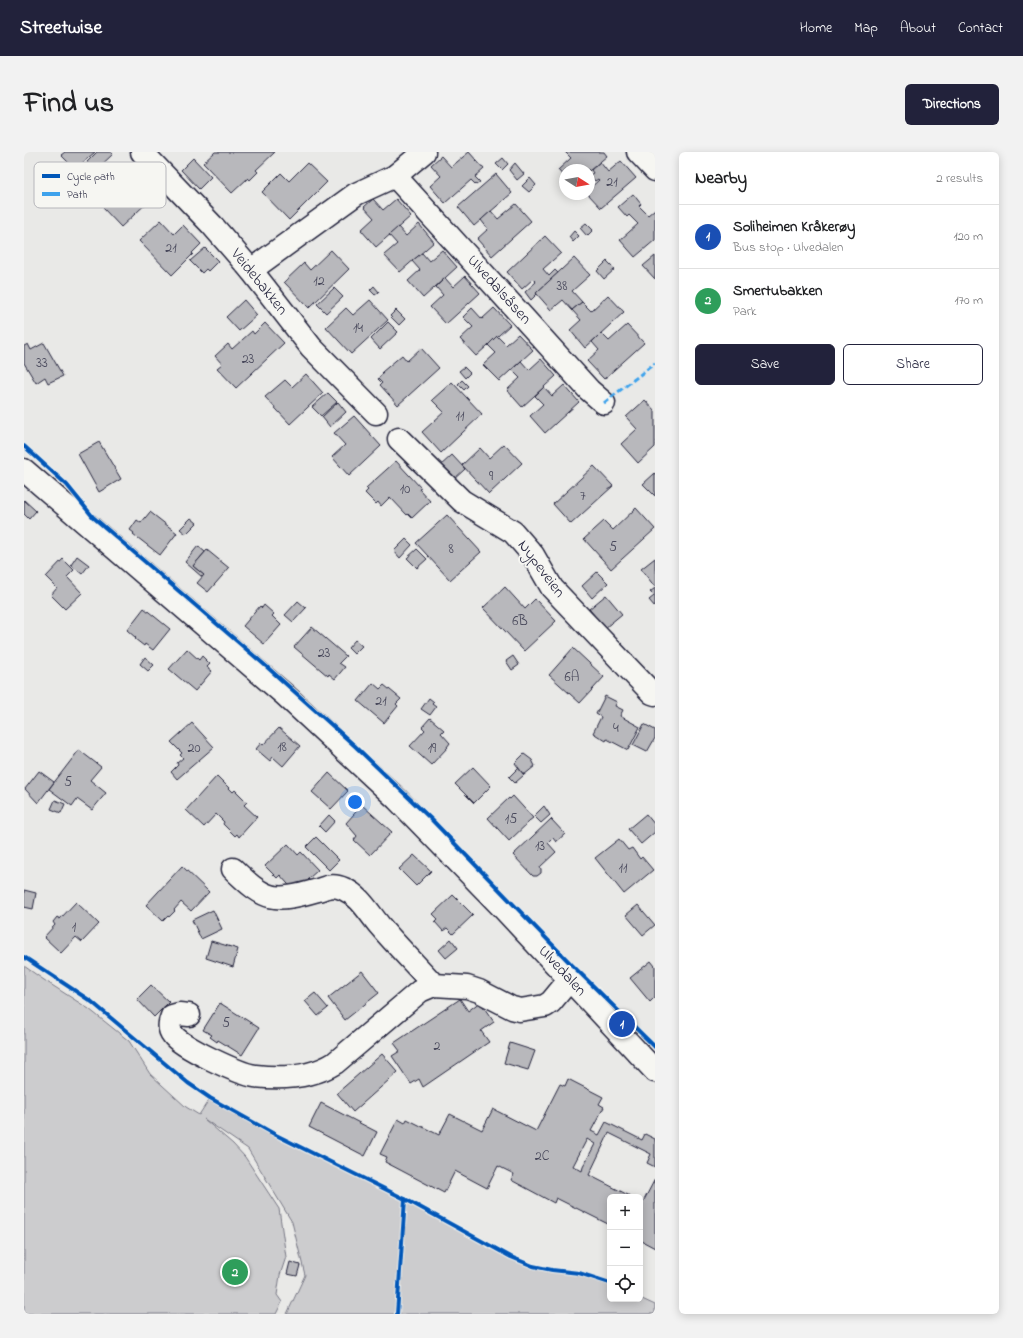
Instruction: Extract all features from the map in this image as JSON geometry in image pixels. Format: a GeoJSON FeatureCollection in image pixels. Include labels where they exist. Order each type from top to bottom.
{"type":"FeatureCollection","features":[{"type":"Feature","properties":{"kind":"street","name":"Veidebakken"},"geometry":{"type":"LineString","coordinates":[[142,152],[152,162]]}},
{"type":"Feature","properties":{"kind":"street"},"geometry":{"type":"LineString","coordinates":[[251,270],[356,194],[395,176],[424,152]]}},
{"type":"Feature","properties":{"kind":"street"},"geometry":{"type":"LineString","coordinates":[[638,152],[655,170]]}},
{"type":"Feature","properties":{"kind":"street","name":"Ulvedalsåsen"},"geometry":{"type":"LineString","coordinates":[[395,176],[589,390],[604,403]]}},
{"type":"Feature","properties":{"kind":"street","name":"Veidebakken"},"geometry":{"type":"LineString","coordinates":[[166,177],[212,225],[251,270],[311,347],[376,413]]}},
{"type":"Feature","properties":{"kind":"street","name":"Nypeveien"},"geometry":{"type":"LineString","coordinates":[[399,439],[462,501],[513,532],[532,555],[552,588],[655,694]]}},
{"type":"Feature","properties":{"kind":"street","name":"Ulvedalen"},"geometry":{"type":"LineString","coordinates":[[24,470],[297,706],[401,804],[502,907],[655,1071]]}},
{"type":"Feature","properties":{"kind":"street"},"geometry":{"type":"LineString","coordinates":[[233,869],[252,887],[266,896],[284,898],[333,885],[344,889],[356,896],[379,925],[434,984]]}},
{"type":"Feature","properties":{"kind":"street"},"geometry":{"type":"LineString","coordinates":[[189,1015],[179,1014],[172,1016],[169,1028],[173,1037],[188,1047],[235,1071],[247,1075],[273,1077],[298,1076],[318,1071],[335,1063],[420,991],[434,984],[467,987],[479,991],[512,1008],[520,1010],[545,1006],[551,1002],[570,979]]}},
{"type":"Feature","properties":{"kind":"shaded area"},"geometry":{"type":"Polygon","coordinates":[[[24,966],[89,1009],[129,1041],[150,1074],[186,1107],[199,1115],[210,1098],[276,1135],[405,1199],[511,1257],[533,1266],[579,1273],[607,1282],[607,1302],[643,1302],[643,1299],[655,1305],[655,1314],[287,1314],[305,1275],[292,1222],[248,1149],[204,1119],[233,1144],[245,1157],[279,1209],[286,1257],[280,1275],[277,1295],[282,1302],[276,1314],[24,1314],[24,966]]]}},
{"type":"Feature","properties":{"kind":"building"},"geometry":{"type":"Polygon","coordinates":[[[65,152],[95,152],[83,162],[68,162],[61,155],[65,152]]]}},
{"type":"Feature","properties":{"kind":"building"},"geometry":{"type":"Polygon","coordinates":[[[97,152],[111,152],[113,154],[105,162],[87,162],[97,152]]]}},
{"type":"Feature","properties":{"kind":"building"},"geometry":{"type":"Polygon","coordinates":[[[215,152],[275,152],[256,170],[258,172],[250,180],[248,178],[232,193],[203,163],[215,152]]]}},
{"type":"Feature","properties":{"kind":"building"},"geometry":{"type":"Polygon","coordinates":[[[469,152],[484,169],[475,177],[480,182],[476,185],[471,180],[445,203],[430,186],[441,176],[431,165],[441,156],[451,167],[469,152]]]}},
{"type":"Feature","properties":{"kind":"building"},"geometry":{"type":"Polygon","coordinates":[[[565,152],[604,152],[607,156],[595,166],[595,164],[564,164],[571,158],[565,152]]]}},
{"type":"Feature","properties":{"kind":"building"},"geometry":{"type":"Polygon","coordinates":[[[193,158],[211,177],[199,189],[181,170],[193,158]]]}},
{"type":"Feature","properties":{"kind":"building"},"geometry":{"type":"Polygon","coordinates":[[[503,158],[508,164],[502,170],[496,164],[503,158]]]}},
{"type":"Feature","properties":{"kind":"building"},"geometry":{"type":"Polygon","coordinates":[[[621,161],[636,178],[601,208],[594,200],[595,200],[595,184],[599,180],[598,179],[595,181],[595,166],[600,162],[608,172],[621,161]]]}},
{"type":"Feature","properties":{"kind":"building"},"geometry":{"type":"Polygon","coordinates":[[[307,163],[327,182],[289,220],[262,192],[281,173],[289,181],[307,163]]]}},
{"type":"Feature","properties":{"kind":"building"},"geometry":{"type":"Polygon","coordinates":[[[515,163],[524,174],[517,180],[509,170],[515,163]]]}},
{"type":"Feature","properties":{"kind":"building"},"geometry":{"type":"Polygon","coordinates":[[[496,174],[512,193],[474,226],[458,207],[496,174]]]}},
{"type":"Feature","properties":{"kind":"building"},"geometry":{"type":"Polygon","coordinates":[[[530,178],[536,185],[529,192],[522,186],[530,178]]]}},
{"type":"Feature","properties":{"kind":"building"},"geometry":{"type":"Polygon","coordinates":[[[633,194],[641,204],[639,206],[648,215],[655,209],[655,240],[635,257],[620,240],[638,224],[629,215],[627,217],[618,207],[633,194]]]}},
{"type":"Feature","properties":{"kind":"building"},"geometry":{"type":"Polygon","coordinates":[[[373,199],[383,210],[396,199],[411,216],[376,247],[361,230],[374,218],[364,207],[373,199]]]}},
{"type":"Feature","properties":{"kind":"building"},"geometry":{"type":"Polygon","coordinates":[[[516,204],[531,221],[492,256],[477,239],[488,229],[481,220],[491,211],[498,219],[516,204]]]}},
{"type":"Feature","properties":{"kind":"building"},"geometry":{"type":"Polygon","coordinates":[[[103,208],[141,208],[121,227],[103,208]]]}},
{"type":"Feature","properties":{"kind":"building"},"geometry":{"type":"Polygon","coordinates":[[[161,220],[174,234],[183,225],[201,244],[172,275],[139,241],[161,220]]]}},
{"type":"Feature","properties":{"kind":"building"},"geometry":{"type":"Polygon","coordinates":[[[586,223],[593,230],[587,236],[580,228],[586,223]]]}},
{"type":"Feature","properties":{"kind":"building"},"geometry":{"type":"Polygon","coordinates":[[[419,224],[434,242],[400,272],[384,255],[397,244],[389,235],[398,227],[406,236],[419,224]]]}},
{"type":"Feature","properties":{"kind":"building"},"geometry":{"type":"Polygon","coordinates":[[[574,231],[579,236],[573,242],[569,237],[574,231]]]}},
{"type":"Feature","properties":{"kind":"building"},"geometry":{"type":"Polygon","coordinates":[[[545,236],[561,253],[543,269],[549,276],[555,270],[558,273],[536,293],[537,294],[531,300],[525,292],[536,282],[533,279],[522,289],[507,272],[545,236]]]}},
{"type":"Feature","properties":{"kind":"building"},"geometry":{"type":"Polygon","coordinates":[[[205,248],[218,261],[208,271],[206,269],[202,273],[190,261],[205,248]]]}},
{"type":"Feature","properties":{"kind":"building"},"geometry":{"type":"Polygon","coordinates":[[[331,250],[349,269],[309,308],[284,282],[304,263],[310,270],[331,250]]]}},
{"type":"Feature","properties":{"kind":"building"},"geometry":{"type":"Polygon","coordinates":[[[442,250],[457,267],[423,298],[408,281],[420,270],[412,261],[422,253],[429,261],[442,250]]]}},
{"type":"Feature","properties":{"kind":"building"},"geometry":{"type":"Polygon","coordinates":[[[655,256],[655,279],[643,266],[655,256]]]}},
{"type":"Feature","properties":{"kind":"building"},"geometry":{"type":"Polygon","coordinates":[[[574,258],[590,275],[572,291],[582,302],[572,310],[563,300],[551,310],[536,293],[574,258]]]}},
{"type":"Feature","properties":{"kind":"building"},"geometry":{"type":"Polygon","coordinates":[[[607,261],[615,269],[604,279],[597,271],[607,261]]]}},
{"type":"Feature","properties":{"kind":"building"},"geometry":{"type":"Polygon","coordinates":[[[465,276],[480,293],[446,324],[430,307],[443,295],[436,287],[445,278],[453,287],[465,276]]]}},
{"type":"Feature","properties":{"kind":"building"},"geometry":{"type":"Polygon","coordinates":[[[374,286],[379,292],[375,295],[370,290],[374,286]]]}},
{"type":"Feature","properties":{"kind":"building"},"geometry":{"type":"Polygon","coordinates":[[[334,288],[343,297],[326,313],[317,304],[334,288]]]}},
{"type":"Feature","properties":{"kind":"building"},"geometry":{"type":"Polygon","coordinates":[[[608,295],[624,312],[585,348],[570,330],[581,320],[572,310],[582,302],[591,311],[608,295]]]}},
{"type":"Feature","properties":{"kind":"building"},"geometry":{"type":"Polygon","coordinates":[[[244,300],[257,315],[239,331],[226,317],[244,300]]]}},
{"type":"Feature","properties":{"kind":"building"},"geometry":{"type":"Polygon","coordinates":[[[370,300],[388,320],[351,354],[326,327],[346,308],[353,315],[370,300]]]}},
{"type":"Feature","properties":{"kind":"building"},"geometry":{"type":"Polygon","coordinates":[[[472,308],[482,319],[494,308],[510,325],[476,356],[460,339],[473,327],[463,317],[472,308]]]}},
{"type":"Feature","properties":{"kind":"building"},"geometry":{"type":"Polygon","coordinates":[[[396,310],[405,319],[399,325],[390,316],[396,310]]]}},
{"type":"Feature","properties":{"kind":"building"},"geometry":{"type":"Polygon","coordinates":[[[388,322],[398,332],[380,349],[371,339],[388,322]]]}},
{"type":"Feature","properties":{"kind":"building"},"geometry":{"type":"Polygon","coordinates":[[[265,323],[284,343],[236,388],[217,368],[222,364],[215,356],[228,344],[232,349],[252,331],[254,334],[265,323]]]}},
{"type":"Feature","properties":{"kind":"building"},"geometry":{"type":"Polygon","coordinates":[[[627,325],[644,343],[604,379],[587,361],[599,350],[592,342],[601,333],[609,341],[627,325]]]}},
{"type":"Feature","properties":{"kind":"building"},"geometry":{"type":"Polygon","coordinates":[[[518,334],[533,350],[499,381],[483,365],[496,353],[488,345],[497,336],[506,345],[518,334]]]}},
{"type":"Feature","properties":{"kind":"building"},"geometry":{"type":"Polygon","coordinates":[[[44,343],[63,376],[48,383],[45,377],[36,383],[24,363],[24,346],[28,344],[31,350],[44,343]]]}},
{"type":"Feature","properties":{"kind":"building"},"geometry":{"type":"Polygon","coordinates":[[[421,348],[439,368],[398,405],[380,385],[382,383],[378,379],[383,373],[382,372],[402,355],[407,361],[421,348]]]}},
{"type":"Feature","properties":{"kind":"building"},"geometry":{"type":"Polygon","coordinates":[[[541,359],[556,376],[522,407],[507,390],[520,378],[512,370],[521,361],[529,370],[541,359]]]}},
{"type":"Feature","properties":{"kind":"building"},"geometry":{"type":"Polygon","coordinates":[[[464,367],[470,373],[465,378],[459,371],[464,367]]]}},
{"type":"Feature","properties":{"kind":"building"},"geometry":{"type":"Polygon","coordinates":[[[306,374],[323,393],[290,424],[265,397],[285,380],[292,387],[306,374]]]}},
{"type":"Feature","properties":{"kind":"building"},"geometry":{"type":"Polygon","coordinates":[[[462,380],[468,386],[464,390],[458,384],[462,380]]]}},
{"type":"Feature","properties":{"kind":"building"},"geometry":{"type":"Polygon","coordinates":[[[452,382],[482,414],[441,453],[422,432],[444,412],[432,400],[452,382]]]}},
{"type":"Feature","properties":{"kind":"building"},"geometry":{"type":"Polygon","coordinates":[[[564,385],[579,402],[545,433],[530,416],[543,404],[535,396],[544,387],[552,396],[564,385]]]}},
{"type":"Feature","properties":{"kind":"building"},"geometry":{"type":"Polygon","coordinates":[[[328,393],[337,402],[321,416],[312,407],[328,393]]]}},
{"type":"Feature","properties":{"kind":"building"},"geometry":{"type":"Polygon","coordinates":[[[645,400],[655,411],[655,447],[638,463],[621,444],[637,429],[626,417],[645,400]]]}},
{"type":"Feature","properties":{"kind":"building"},"geometry":{"type":"Polygon","coordinates":[[[338,402],[346,412],[330,427],[322,417],[338,402]]]}},
{"type":"Feature","properties":{"kind":"building"},"geometry":{"type":"Polygon","coordinates":[[[354,416],[381,446],[349,476],[332,457],[345,445],[334,433],[354,416]]]}},
{"type":"Feature","properties":{"kind":"building"},"geometry":{"type":"Polygon","coordinates":[[[99,442],[121,479],[99,492],[78,454],[99,442]]]}},
{"type":"Feature","properties":{"kind":"building"},"geometry":{"type":"Polygon","coordinates":[[[504,444],[522,463],[489,494],[462,465],[480,448],[489,458],[504,444]]]}},
{"type":"Feature","properties":{"kind":"building"},"geometry":{"type":"Polygon","coordinates":[[[452,455],[465,469],[452,481],[439,467],[452,455]]]}},
{"type":"Feature","properties":{"kind":"building"},"geometry":{"type":"Polygon","coordinates":[[[396,461],[421,488],[419,489],[430,501],[412,518],[408,514],[407,515],[390,497],[381,506],[378,502],[376,504],[365,493],[368,490],[366,488],[396,461]]]}},
{"type":"Feature","properties":{"kind":"building"},"geometry":{"type":"Polygon","coordinates":[[[594,466],[613,486],[571,524],[553,504],[594,466]]]}},
{"type":"Feature","properties":{"kind":"building"},"geometry":{"type":"Polygon","coordinates":[[[655,473],[655,496],[643,484],[655,473]]]}},
{"type":"Feature","properties":{"kind":"building"},"geometry":{"type":"Polygon","coordinates":[[[24,500],[36,511],[29,519],[24,514],[24,500]]]}},
{"type":"Feature","properties":{"kind":"building"},"geometry":{"type":"Polygon","coordinates":[[[636,508],[655,529],[611,569],[584,539],[604,521],[613,530],[636,508]]]}},
{"type":"Feature","properties":{"kind":"building"},"geometry":{"type":"Polygon","coordinates":[[[150,512],[177,533],[160,555],[130,530],[137,520],[141,523],[150,512]]]}},
{"type":"Feature","properties":{"kind":"building"},"geometry":{"type":"Polygon","coordinates":[[[447,515],[481,552],[450,580],[416,543],[447,515]]]}},
{"type":"Feature","properties":{"kind":"building"},"geometry":{"type":"Polygon","coordinates":[[[191,518],[197,523],[186,534],[180,529],[191,518]]]}},
{"type":"Feature","properties":{"kind":"building"},"geometry":{"type":"Polygon","coordinates":[[[406,539],[412,545],[400,558],[394,551],[406,539]]]}},
{"type":"Feature","properties":{"kind":"building"},"geometry":{"type":"Polygon","coordinates":[[[198,546],[205,552],[193,566],[204,575],[202,577],[185,562],[198,546]]]}},
{"type":"Feature","properties":{"kind":"building"},"geometry":{"type":"Polygon","coordinates":[[[417,549],[427,559],[417,568],[407,558],[417,549]]]}},
{"type":"Feature","properties":{"kind":"building"},"geometry":{"type":"Polygon","coordinates":[[[207,550],[229,568],[208,592],[197,583],[204,575],[193,566],[207,550]]]}},
{"type":"Feature","properties":{"kind":"building"},"geometry":{"type":"Polygon","coordinates":[[[77,556],[89,565],[82,574],[71,565],[77,556]]]}},
{"type":"Feature","properties":{"kind":"building"},"geometry":{"type":"Polygon","coordinates":[[[655,558],[655,587],[641,569],[655,558]]]}},
{"type":"Feature","properties":{"kind":"building"},"geometry":{"type":"Polygon","coordinates":[[[63,559],[74,570],[67,577],[82,593],[65,609],[51,595],[57,588],[46,577],[63,559]]]}},
{"type":"Feature","properties":{"kind":"building"},"geometry":{"type":"Polygon","coordinates":[[[597,572],[608,583],[592,598],[582,586],[597,572]]]}},
{"type":"Feature","properties":{"kind":"building"},"geometry":{"type":"Polygon","coordinates":[[[505,587],[525,609],[535,599],[556,621],[524,651],[483,608],[505,587]]]}},
{"type":"Feature","properties":{"kind":"building"},"geometry":{"type":"Polygon","coordinates":[[[655,588],[655,607],[649,600],[654,596],[650,592],[655,588]]]}},
{"type":"Feature","properties":{"kind":"building"},"geometry":{"type":"Polygon","coordinates":[[[606,595],[622,614],[605,628],[589,609],[606,595]]]}},
{"type":"Feature","properties":{"kind":"building"},"geometry":{"type":"Polygon","coordinates":[[[298,601],[306,608],[293,622],[285,615],[298,601]]]}},
{"type":"Feature","properties":{"kind":"building"},"geometry":{"type":"Polygon","coordinates":[[[264,605],[274,614],[272,616],[281,625],[264,644],[243,626],[260,606],[262,608],[264,605]]]}},
{"type":"Feature","properties":{"kind":"building"},"geometry":{"type":"Polygon","coordinates":[[[144,608],[170,629],[153,650],[145,644],[144,646],[127,630],[144,608]]]}},
{"type":"Feature","properties":{"kind":"building"},"geometry":{"type":"Polygon","coordinates":[[[312,627],[346,656],[339,663],[345,667],[335,679],[329,674],[328,676],[294,647],[312,627]]]}},
{"type":"Feature","properties":{"kind":"building"},"geometry":{"type":"Polygon","coordinates":[[[355,640],[362,646],[354,654],[348,648],[355,640]]]}},
{"type":"Feature","properties":{"kind":"building"},"geometry":{"type":"Polygon","coordinates":[[[573,648],[604,677],[580,703],[549,675],[573,648]]]}},
{"type":"Feature","properties":{"kind":"building"},"geometry":{"type":"Polygon","coordinates":[[[187,649],[199,660],[202,656],[210,664],[207,667],[212,671],[195,691],[169,669],[187,649]]]}},
{"type":"Feature","properties":{"kind":"building"},"geometry":{"type":"Polygon","coordinates":[[[513,656],[519,665],[512,670],[506,661],[513,656]]]}},
{"type":"Feature","properties":{"kind":"building"},"geometry":{"type":"Polygon","coordinates":[[[145,657],[154,665],[148,671],[140,664],[145,657]]]}},
{"type":"Feature","properties":{"kind":"building"},"geometry":{"type":"Polygon","coordinates":[[[373,683],[380,689],[384,685],[401,699],[396,704],[398,706],[384,723],[358,701],[373,683]]]}},
{"type":"Feature","properties":{"kind":"building"},"geometry":{"type":"Polygon","coordinates":[[[605,696],[617,702],[615,706],[623,710],[620,716],[640,727],[628,750],[607,739],[606,741],[593,733],[601,717],[596,714],[605,696]]]}},
{"type":"Feature","properties":{"kind":"building"},"geometry":{"type":"Polygon","coordinates":[[[429,698],[434,702],[432,704],[436,707],[430,715],[421,709],[429,698]]]}},
{"type":"Feature","properties":{"kind":"building"},"geometry":{"type":"Polygon","coordinates":[[[430,718],[444,730],[441,733],[450,743],[431,765],[410,746],[425,730],[422,727],[430,718]]]}},
{"type":"Feature","properties":{"kind":"building"},"geometry":{"type":"Polygon","coordinates":[[[192,723],[214,747],[177,779],[171,772],[178,765],[177,763],[183,758],[180,755],[182,753],[171,742],[192,723]]]}},
{"type":"Feature","properties":{"kind":"building"},"geometry":{"type":"Polygon","coordinates":[[[644,724],[655,730],[655,738],[647,752],[633,745],[644,724]]]}},
{"type":"Feature","properties":{"kind":"building"},"geometry":{"type":"Polygon","coordinates":[[[279,728],[300,746],[283,766],[273,757],[270,761],[256,749],[261,743],[263,745],[279,728]]]}},
{"type":"Feature","properties":{"kind":"building"},"geometry":{"type":"Polygon","coordinates":[[[79,750],[101,767],[90,780],[106,793],[92,810],[77,799],[72,806],[49,789],[79,750]]]}},
{"type":"Feature","properties":{"kind":"building"},"geometry":{"type":"Polygon","coordinates":[[[524,754],[532,760],[535,766],[524,775],[515,763],[524,754]]]}},
{"type":"Feature","properties":{"kind":"building"},"geometry":{"type":"Polygon","coordinates":[[[473,767],[491,786],[474,803],[455,784],[473,767]]]}},
{"type":"Feature","properties":{"kind":"building"},"geometry":{"type":"Polygon","coordinates":[[[518,768],[524,775],[515,783],[509,777],[518,768]]]}},
{"type":"Feature","properties":{"kind":"building"},"geometry":{"type":"Polygon","coordinates":[[[39,771],[54,782],[38,803],[25,789],[39,771]]]}},
{"type":"Feature","properties":{"kind":"building"},"geometry":{"type":"Polygon","coordinates":[[[329,773],[348,791],[331,809],[312,792],[329,773]]]}},
{"type":"Feature","properties":{"kind":"building"},"geometry":{"type":"Polygon","coordinates":[[[217,776],[233,792],[235,790],[247,802],[244,805],[257,817],[239,837],[237,834],[235,836],[223,824],[224,822],[216,814],[204,827],[186,810],[217,776]]]}},
{"type":"Feature","properties":{"kind":"building"},"geometry":{"type":"Polygon","coordinates":[[[513,796],[533,818],[509,841],[488,818],[513,796]]]}},
{"type":"Feature","properties":{"kind":"building"},"geometry":{"type":"Polygon","coordinates":[[[55,800],[65,804],[61,813],[51,809],[55,800]]]}},
{"type":"Feature","properties":{"kind":"building"},"geometry":{"type":"Polygon","coordinates":[[[362,805],[392,832],[370,855],[354,840],[357,836],[346,823],[362,805]]]}},
{"type":"Feature","properties":{"kind":"building"},"geometry":{"type":"Polygon","coordinates":[[[544,806],[550,815],[541,823],[534,816],[544,806]]]}},
{"type":"Feature","properties":{"kind":"building"},"geometry":{"type":"Polygon","coordinates":[[[646,814],[655,825],[655,832],[641,844],[628,829],[646,814]]]}},
{"type":"Feature","properties":{"kind":"building"},"geometry":{"type":"Polygon","coordinates":[[[329,815],[335,821],[325,832],[319,826],[329,815]]]}},
{"type":"Feature","properties":{"kind":"building"},"geometry":{"type":"Polygon","coordinates":[[[551,819],[565,834],[556,842],[553,838],[548,843],[556,852],[540,867],[541,873],[537,876],[533,876],[513,855],[551,819]]]}},
{"type":"Feature","properties":{"kind":"building"},"geometry":{"type":"Polygon","coordinates":[[[316,837],[339,860],[329,870],[306,847],[316,837]]]}},
{"type":"Feature","properties":{"kind":"building"},"geometry":{"type":"Polygon","coordinates":[[[619,839],[628,850],[632,848],[640,859],[642,857],[653,870],[624,894],[595,858],[619,839]]]}},
{"type":"Feature","properties":{"kind":"building"},"geometry":{"type":"Polygon","coordinates":[[[288,844],[298,855],[301,852],[318,870],[308,879],[311,882],[295,892],[280,875],[277,878],[265,866],[288,844]]]}},
{"type":"Feature","properties":{"kind":"building"},"geometry":{"type":"Polygon","coordinates":[[[414,855],[431,871],[416,886],[399,869],[414,855]]]}},
{"type":"Feature","properties":{"kind":"building"},"geometry":{"type":"Polygon","coordinates":[[[182,866],[209,892],[191,911],[181,902],[174,910],[175,911],[163,921],[146,905],[182,866]]]}},
{"type":"Feature","properties":{"kind":"building"},"geometry":{"type":"Polygon","coordinates":[[[24,890],[36,893],[33,909],[24,907],[24,890]]]}},
{"type":"Feature","properties":{"kind":"building"},"geometry":{"type":"Polygon","coordinates":[[[453,895],[473,915],[453,934],[447,928],[443,931],[435,922],[438,919],[433,914],[453,895]]]}},
{"type":"Feature","properties":{"kind":"building"},"geometry":{"type":"Polygon","coordinates":[[[76,902],[99,924],[82,942],[76,937],[61,953],[44,937],[55,925],[53,922],[57,917],[60,919],[76,902]]]}},
{"type":"Feature","properties":{"kind":"building"},"geometry":{"type":"Polygon","coordinates":[[[638,905],[655,925],[643,935],[626,915],[638,905]]]}},
{"type":"Feature","properties":{"kind":"building"},"geometry":{"type":"Polygon","coordinates":[[[213,910],[222,929],[201,939],[192,920],[213,910]]]}},
{"type":"Feature","properties":{"kind":"building"},"geometry":{"type":"Polygon","coordinates":[[[451,939],[458,948],[446,958],[439,950],[451,939]]]}},
{"type":"Feature","properties":{"kind":"building"},"geometry":{"type":"Polygon","coordinates":[[[211,941],[238,949],[233,967],[206,958],[211,941]]]}},
{"type":"Feature","properties":{"kind":"building"},"geometry":{"type":"Polygon","coordinates":[[[651,961],[655,966],[655,997],[650,1002],[630,978],[651,961]]]}},
{"type":"Feature","properties":{"kind":"building"},"geometry":{"type":"Polygon","coordinates":[[[362,971],[379,993],[345,1020],[328,998],[362,971]]]}},
{"type":"Feature","properties":{"kind":"building"},"geometry":{"type":"Polygon","coordinates":[[[151,985],[169,1002],[154,1017],[137,999],[151,985]]]}},
{"type":"Feature","properties":{"kind":"building"},"geometry":{"type":"Polygon","coordinates":[[[315,993],[328,1008],[318,1016],[305,1001],[315,993]]]}},
{"type":"Feature","properties":{"kind":"building"},"geometry":{"type":"Polygon","coordinates":[[[460,999],[468,1011],[480,1002],[494,1022],[481,1031],[489,1042],[423,1087],[419,1079],[411,1084],[392,1056],[400,1051],[394,1043],[460,999]]]}},
{"type":"Feature","properties":{"kind":"building"},"geometry":{"type":"Polygon","coordinates":[[[220,1003],[259,1028],[242,1055],[218,1040],[217,1042],[210,1037],[212,1035],[203,1030],[220,1003]]]}},
{"type":"Feature","properties":{"kind":"building"},"geometry":{"type":"Polygon","coordinates":[[[510,1043],[535,1051],[528,1070],[504,1063],[510,1043]]]}},
{"type":"Feature","properties":{"kind":"building"},"geometry":{"type":"Polygon","coordinates":[[[382,1054],[398,1072],[353,1112],[337,1093],[382,1054]]]}},
{"type":"Feature","properties":{"kind":"building"},"geometry":{"type":"Polygon","coordinates":[[[568,1079],[603,1097],[599,1104],[604,1107],[591,1131],[599,1135],[606,1122],[642,1140],[645,1134],[655,1139],[655,1167],[647,1163],[651,1154],[609,1133],[589,1175],[626,1194],[607,1194],[607,1224],[556,1198],[554,1203],[511,1180],[514,1174],[498,1166],[487,1188],[455,1171],[444,1193],[385,1162],[387,1157],[380,1154],[398,1119],[405,1123],[407,1119],[439,1135],[450,1114],[482,1130],[493,1109],[536,1131],[560,1084],[565,1086],[568,1079]],[[587,1139],[573,1166],[582,1171],[595,1144],[587,1139]]]}},
{"type":"Feature","properties":{"kind":"building"},"geometry":{"type":"Polygon","coordinates":[[[321,1103],[377,1132],[365,1156],[309,1127],[321,1103]]]}},
{"type":"Feature","properties":{"kind":"building"},"geometry":{"type":"Polygon","coordinates":[[[655,1179],[655,1248],[643,1242],[643,1202],[655,1179]]]}},
{"type":"Feature","properties":{"kind":"building"},"geometry":{"type":"Polygon","coordinates":[[[290,1262],[300,1265],[297,1276],[287,1274],[290,1262]]]}},
{"type":"Feature","properties":{"kind":"marked path"},"geometry":{"type":"LineString","coordinates":[[604,403],[655,363]]}},
{"type":"Feature","properties":{"kind":"cycle path"},"geometry":{"type":"LineString","coordinates":[[24,446],[67,485],[93,517],[267,667],[355,746],[432,820],[572,965],[655,1047]]}},
{"type":"Feature","properties":{"kind":"cycle path"},"geometry":{"type":"LineString","coordinates":[[24,957],[92,1002],[188,1083],[210,1098],[276,1135],[405,1199],[511,1257],[533,1266],[579,1273],[607,1282]]}},
{"type":"Feature","properties":{"kind":"cycle path"},"geometry":{"type":"LineString","coordinates":[[397,1314],[405,1199]]}},
{"type":"Feature","properties":{"kind":"place","name":"Soliheimen Kråkerøy"},"geometry":{"type":"Point","coordinates":[622,1024]}},
{"type":"Feature","properties":{"kind":"place","name":"Smertubakken"},"geometry":{"type":"Point","coordinates":[235,1272]}}]}
